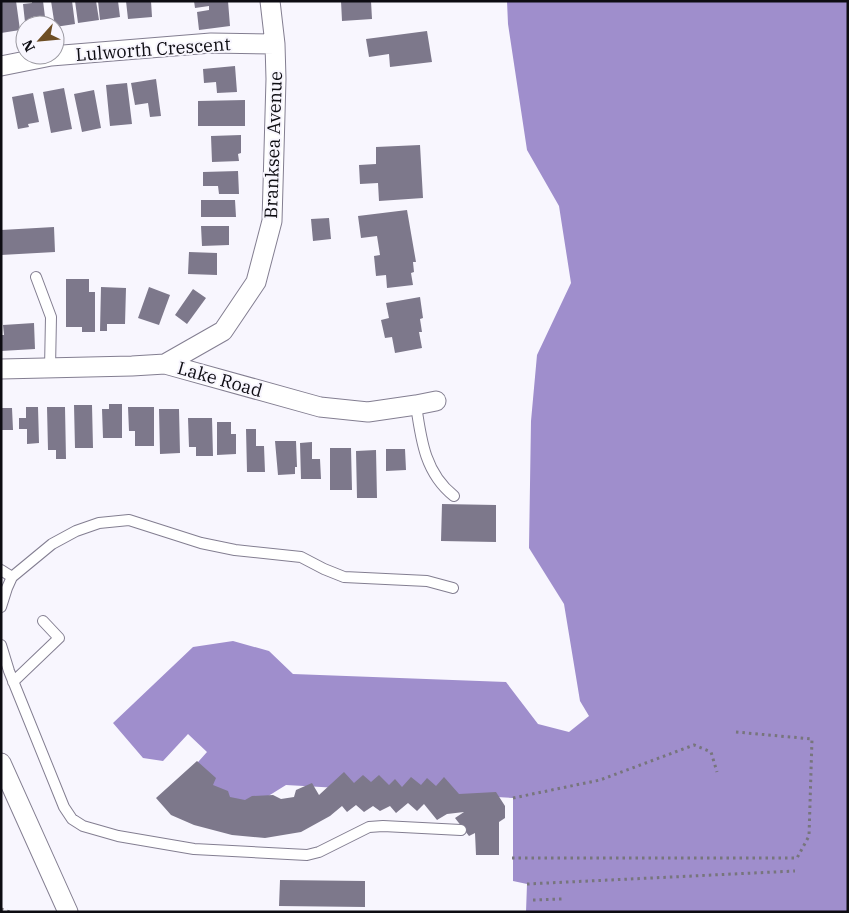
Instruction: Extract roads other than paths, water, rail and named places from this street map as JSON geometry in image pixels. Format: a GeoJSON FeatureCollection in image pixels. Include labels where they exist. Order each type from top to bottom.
{"type":"FeatureCollection","features":[{"type":"Feature","properties":{"kind":"street","name":"Branksea Avenue"},"geometry":{"type":"LineString","coordinates":[[166,364],[223,331],[256,282],[272,221],[276,79],[275,44],[270,1]]}},
{"type":"Feature","properties":{"kind":"street","name":"Lulworth Crescent"},"geometry":{"type":"LineString","coordinates":[[1,66],[51,56],[211,43],[275,44]]}},
{"type":"Feature","properties":{"kind":"street","name":"Lake Road"},"geometry":{"type":"LineString","coordinates":[[1,369],[166,364],[320,407],[368,412],[436,401]]}},
{"type":"Feature","properties":{"kind":"street"},"geometry":{"type":"LineString","coordinates":[[1,763],[68,912]]}},
{"type":"Feature","properties":{"kind":"lane"},"geometry":{"type":"LineString","coordinates":[[36,277],[50,317],[50,368]]}},
{"type":"Feature","properties":{"kind":"lane"},"geometry":{"type":"LineString","coordinates":[[416,405],[427,459],[435,476],[444,488],[454,496]]}},
{"type":"Feature","properties":{"kind":"lane"},"geometry":{"type":"LineString","coordinates":[[1,607],[12,577],[52,544],[76,531],[99,523],[130,520],[201,543],[235,550],[301,557],[344,577],[427,581],[453,588]]}},
{"type":"Feature","properties":{"kind":"lane"},"geometry":{"type":"LineString","coordinates":[[1,570],[12,577]]}},
{"type":"Feature","properties":{"kind":"lane"},"geometry":{"type":"LineString","coordinates":[[13,682],[59,638],[43,621]]}},
{"type":"Feature","properties":{"kind":"lane"},"geometry":{"type":"LineString","coordinates":[[1,645],[13,682],[64,806],[72,819],[83,826],[118,836],[194,849],[307,855],[319,852],[369,827],[461,830]]}}]}
